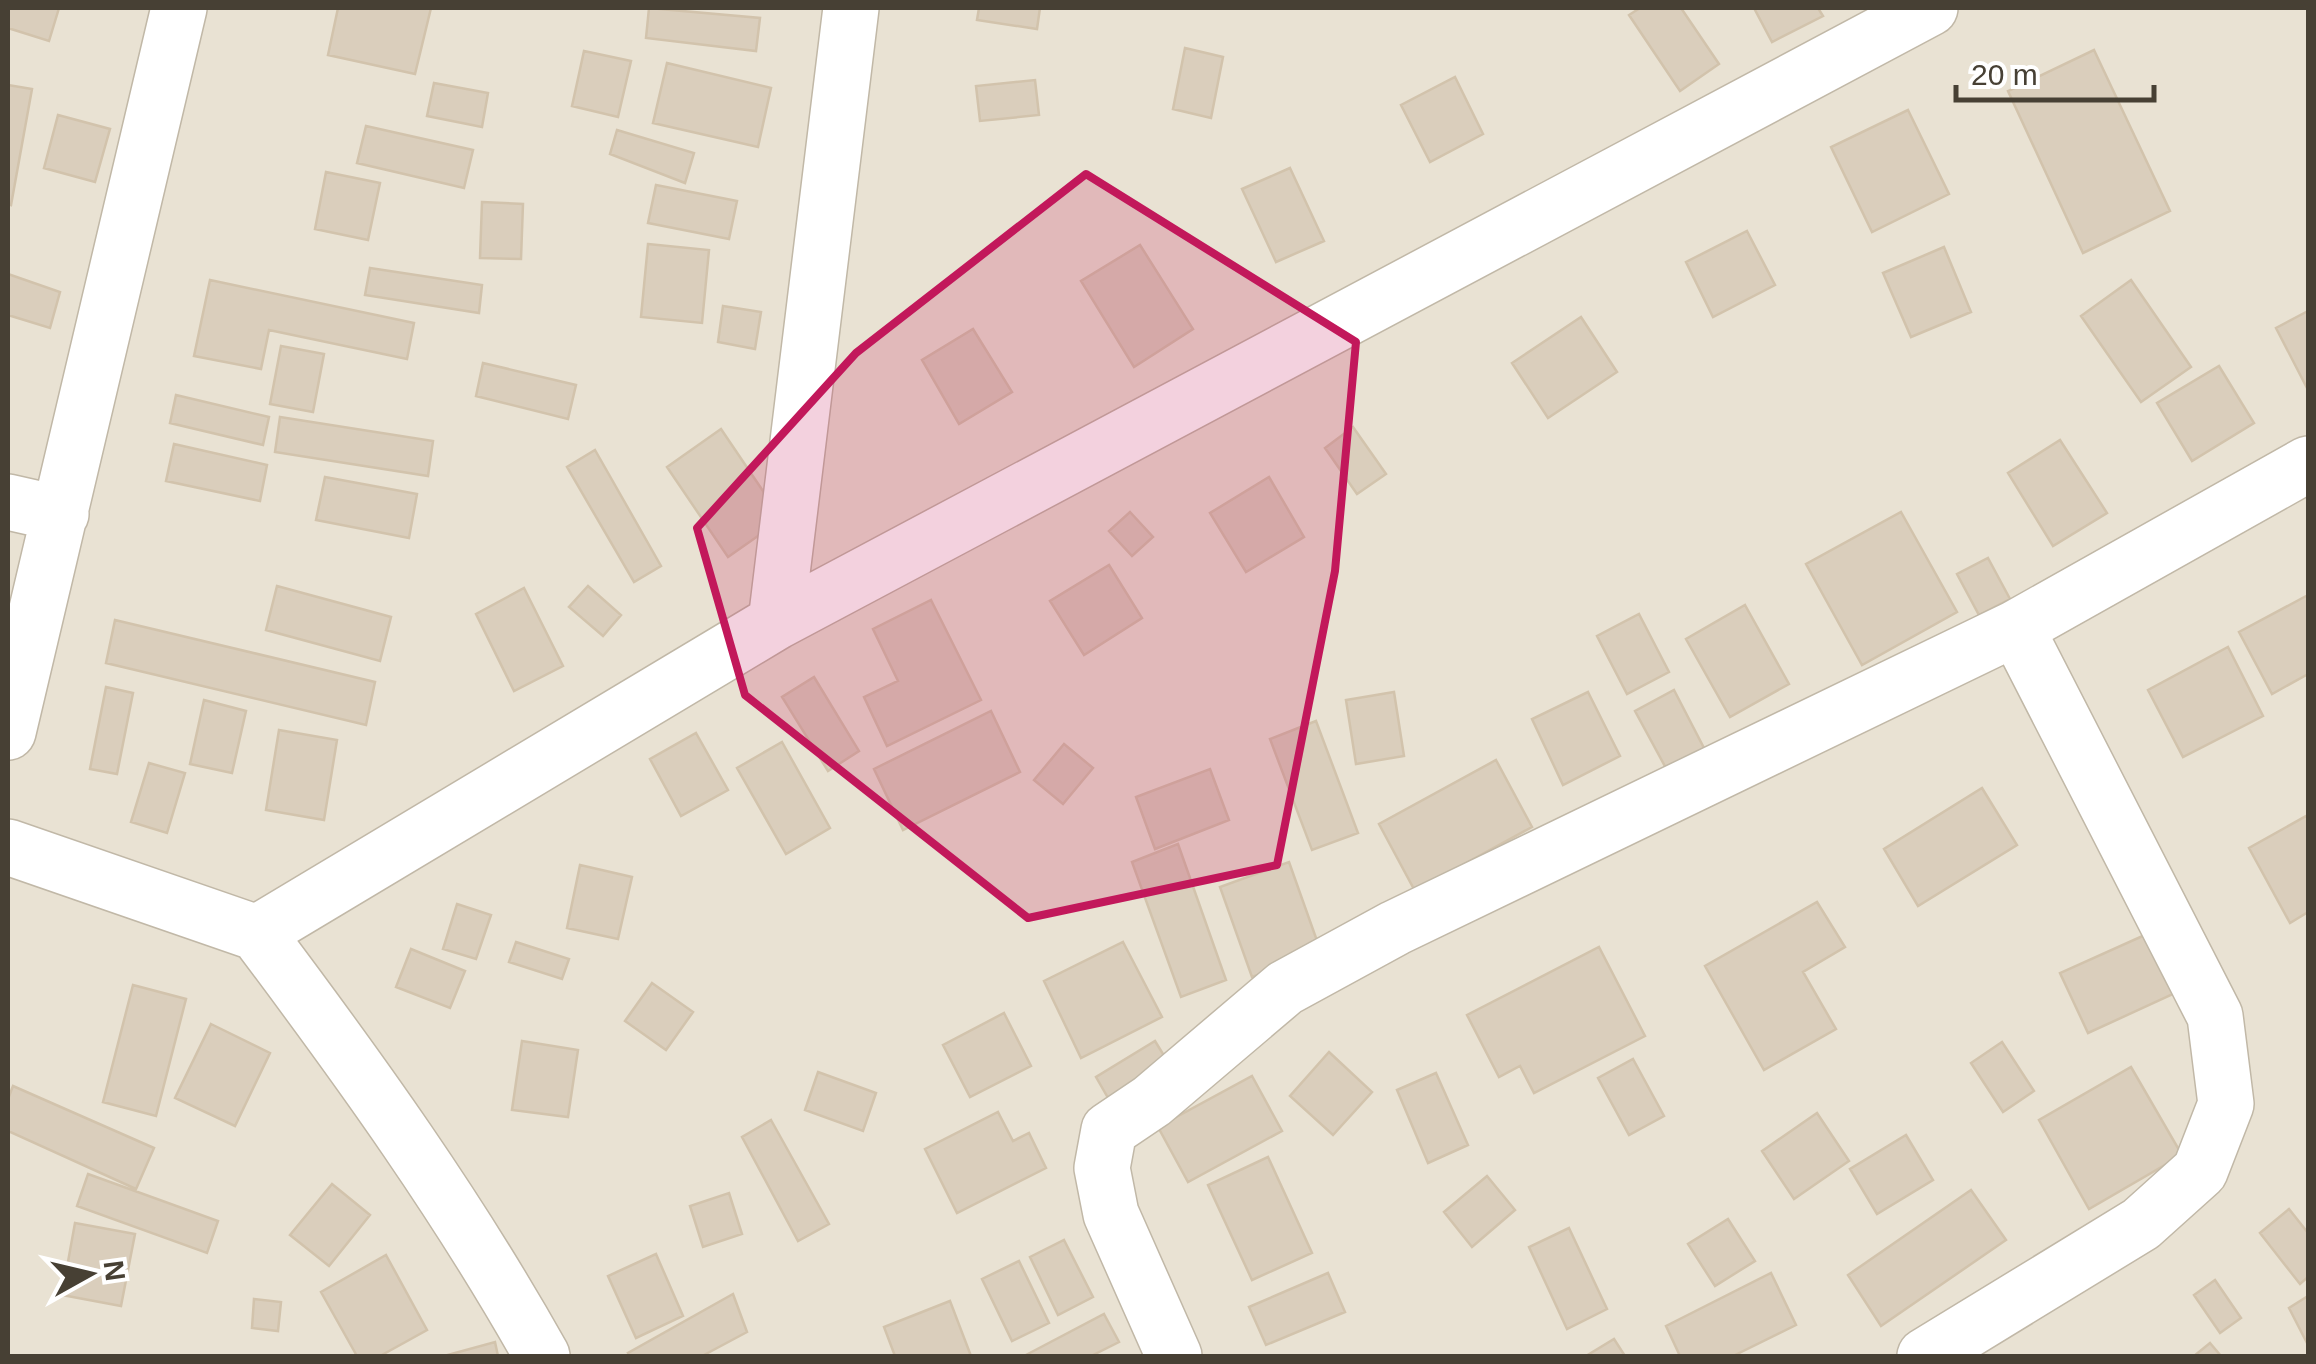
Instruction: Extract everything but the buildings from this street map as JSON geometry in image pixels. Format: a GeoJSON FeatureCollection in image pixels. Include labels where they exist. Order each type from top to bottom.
{"type":"FeatureCollection","features":[{"type":"Feature","properties":{"kind":"street"},"geometry":{"type":"LineString","coordinates":[[8,732],[179,8]]}},
{"type":"Feature","properties":{"kind":"street"},"geometry":{"type":"LineString","coordinates":[[776,622],[851,8]]}},
{"type":"Feature","properties":{"kind":"street"},"geometry":{"type":"LineString","coordinates":[[257,933],[776,622],[1930,8]]}},
{"type":"Feature","properties":{"kind":"street"},"geometry":{"type":"LineString","coordinates":[[1174,1356],[1111,1214],[1102,1168],[1109,1130],[1152,1101],[1285,988],[1413,920],[2016,628],[2308,464]]}},
{"type":"Feature","properties":{"kind":"street"},"geometry":{"type":"LineString","coordinates":[[8,502],[62,514]]}},
{"type":"Feature","properties":{"kind":"street"},"geometry":{"type":"LineString","coordinates":[[1925,1356],[2141,1224],[2200,1171],[2226,1104],[2215,1016],[2016,628]]}},
{"type":"Feature","properties":{"kind":"street"},"geometry":{"type":"LineString","coordinates":[[8,846],[257,933],[395,1116],[489,1261],[542,1356]]}},
{"type":"Feature","properties":{"kind":"highlighted area"},"geometry":{"type":"Polygon","coordinates":[[[1086,174],[1356,342],[1335,571],[1277,865],[1028,918],[745,695],[697,528],[856,353],[1086,174]]]}},
{"type":"Feature","properties":{"kind":"shaded area"},"geometry":{"type":"Polygon","coordinates":[[[8,8],[2308,8],[2308,1356],[8,1356],[8,8]]]}}]}
